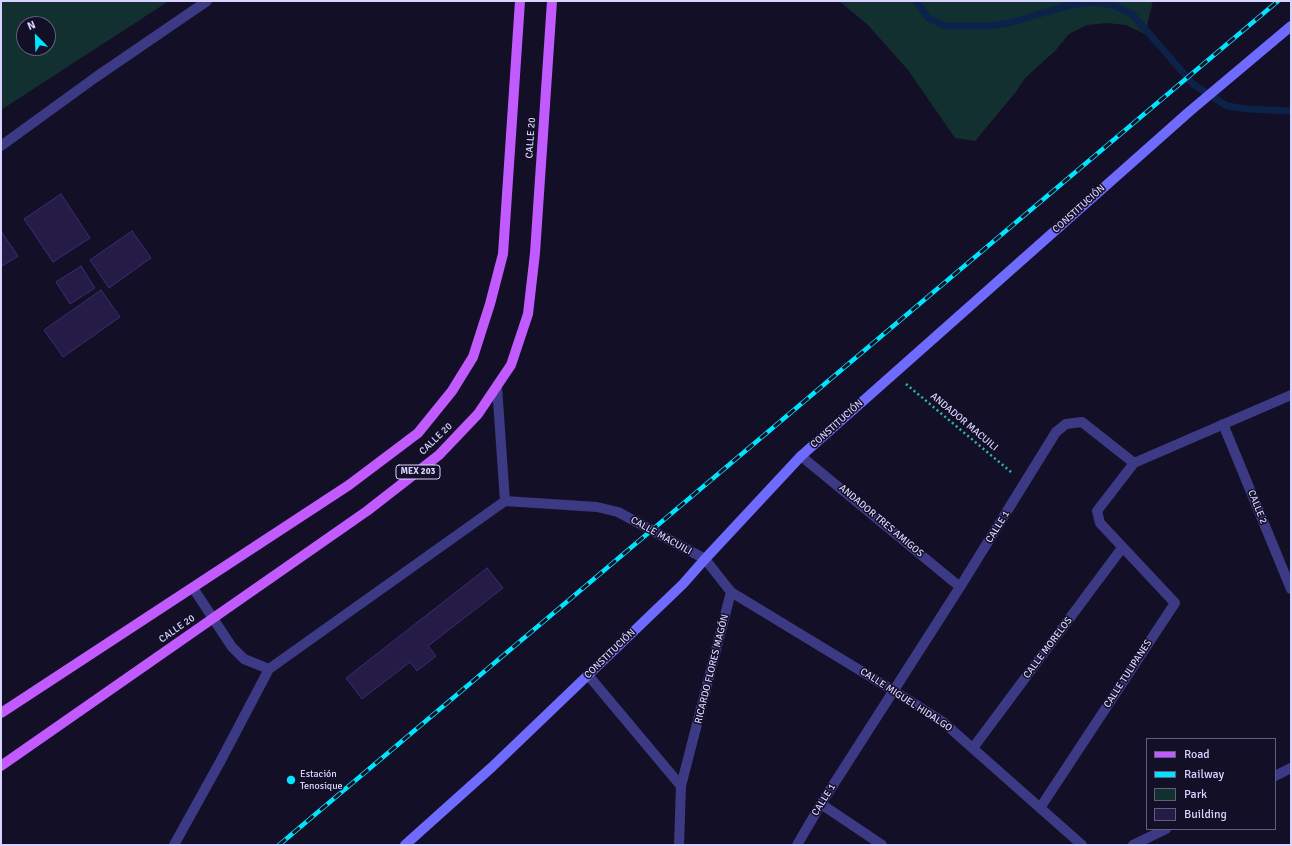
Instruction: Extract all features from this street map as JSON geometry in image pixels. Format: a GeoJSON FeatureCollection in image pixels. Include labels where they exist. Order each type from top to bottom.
{"type":"FeatureCollection","features":[{"type":"Feature","properties":{"kind":"main road","name":"CALLE 20"},"geometry":{"type":"LineString","coordinates":[[1,713],[349,485],[418,433],[452,391],[473,357],[490,304],[503,254],[520,1]]}},
{"type":"Feature","properties":{"kind":"main road","name":"CALLE 20"},"geometry":{"type":"LineString","coordinates":[[1,766],[367,511],[439,455],[478,414],[511,365],[528,314],[535,253],[552,1]]}},
{"type":"Feature","properties":{"kind":"main road","name":"CONSTITUCIÓN"},"geometry":{"type":"LineString","coordinates":[[405,845],[492,767],[683,584],[801,456],[1190,111],[1291,26]]}},
{"type":"Feature","properties":{"kind":"street"},"geometry":{"type":"LineString","coordinates":[[1,146],[96,77],[207,1]]}},
{"type":"Feature","properties":{"kind":"street"},"geometry":{"type":"LineString","coordinates":[[174,845],[227,750],[269,669],[505,501],[497,386]]}},
{"type":"Feature","properties":{"kind":"street"},"geometry":{"type":"LineString","coordinates":[[1122,548],[1100,523],[1096,512],[1134,463],[1291,395]]}},
{"type":"Feature","properties":{"kind":"street","name":"CALLE 1"},"geometry":{"type":"LineString","coordinates":[[797,845],[821,804],[960,587],[1056,432],[1066,424],[1082,422],[1134,463]]}},
{"type":"Feature","properties":{"kind":"street","name":"CALLE 2"},"geometry":{"type":"LineString","coordinates":[[1223,424],[1291,589]]}},
{"type":"Feature","properties":{"kind":"street","name":"ANDADOR TRES AMIGOS"},"geometry":{"type":"LineString","coordinates":[[801,456],[960,587]]}},
{"type":"Feature","properties":{"kind":"street","name":"CALLE MACUILI"},"geometry":{"type":"LineString","coordinates":[[505,501],[583,506],[618,512],[705,560]]}},
{"type":"Feature","properties":{"kind":"street","name":"CALLE MORELOS"},"geometry":{"type":"LineString","coordinates":[[973,748],[1122,548]]}},
{"type":"Feature","properties":{"kind":"street","name":"CALLE TULIPANES"},"geometry":{"type":"LineString","coordinates":[[1040,808],[1175,603],[1131,555],[1122,548]]}},
{"type":"Feature","properties":{"kind":"street"},"geometry":{"type":"LineString","coordinates":[[705,560],[731,592]]}},
{"type":"Feature","properties":{"kind":"street"},"geometry":{"type":"LineString","coordinates":[[193,588],[232,647],[244,659],[269,669]]}},
{"type":"Feature","properties":{"kind":"street","name":"CALLE MIGUEL HIDALGO"},"geometry":{"type":"LineString","coordinates":[[731,592],[943,722],[1082,845]]}},
{"type":"Feature","properties":{"kind":"street","name":"RICARDO FLORES MAGÓN"},"geometry":{"type":"LineString","coordinates":[[679,845],[681,786],[731,592]]}},
{"type":"Feature","properties":{"kind":"street"},"geometry":{"type":"LineString","coordinates":[[588,675],[681,786]]}},
{"type":"Feature","properties":{"kind":"street"},"geometry":{"type":"LineString","coordinates":[[1276,776],[1291,768]]}},
{"type":"Feature","properties":{"kind":"street"},"geometry":{"type":"LineString","coordinates":[[821,804],[882,845]]}},
{"type":"Feature","properties":{"kind":"street"},"geometry":{"type":"LineString","coordinates":[[1133,845],[1164,830]]}},
{"type":"Feature","properties":{"kind":"path","name":"ANDADOR MACUILI"},"geometry":{"type":"LineString","coordinates":[[893,374],[1025,483]]}},
{"type":"Feature","properties":{"kind":"green space"},"geometry":{"type":"Polygon","coordinates":[[[1,1],[169,1],[1,110],[1,1]]]}},
{"type":"Feature","properties":{"kind":"green space"},"geometry":{"type":"Polygon","coordinates":[[[839,1],[1153,1],[1145,34],[1126,25],[1107,23],[1087,25],[1069,34],[1055,51],[1026,77],[1015,93],[975,141],[955,138],[908,70],[868,25],[839,1]]]}},
{"type":"Feature","properties":{"kind":"building"},"geometry":{"type":"Polygon","coordinates":[[[61,194],[90,238],[53,262],[24,219],[61,194]]]}},
{"type":"Feature","properties":{"kind":"building"},"geometry":{"type":"Polygon","coordinates":[[[1,231],[18,256],[2,266],[1,265],[1,231]]]}},
{"type":"Feature","properties":{"kind":"building"},"geometry":{"type":"Polygon","coordinates":[[[132,231],[151,258],[109,288],[90,260],[132,231]]]}},
{"type":"Feature","properties":{"kind":"building"},"geometry":{"type":"Polygon","coordinates":[[[81,266],[95,288],[70,304],[56,282],[81,266]]]}},
{"type":"Feature","properties":{"kind":"building"},"geometry":{"type":"Polygon","coordinates":[[[101,290],[120,317],[63,357],[44,330],[101,290]]]}},
{"type":"Feature","properties":{"kind":"building"},"geometry":{"type":"Polygon","coordinates":[[[487,568],[503,588],[428,646],[436,656],[417,671],[410,662],[362,699],[346,678],[487,568]]]}},
{"type":"Feature","properties":{"kind":"waterway"},"geometry":{"type":"LineString","coordinates":[[916,1],[928,18],[946,26],[988,26],[1009,23],[1070,5],[1091,2],[1113,5],[1132,14],[1193,84],[1227,106],[1248,109],[1291,111]]}},
{"type":"Feature","properties":{"kind":"railway"},"geometry":{"type":"LineString","coordinates":[[279,845],[1278,1]]}},
{"type":"Feature","properties":{"kind":"place","name":"Estación Tenosique"},"geometry":{"type":"Point","coordinates":[291,780]}}]}
